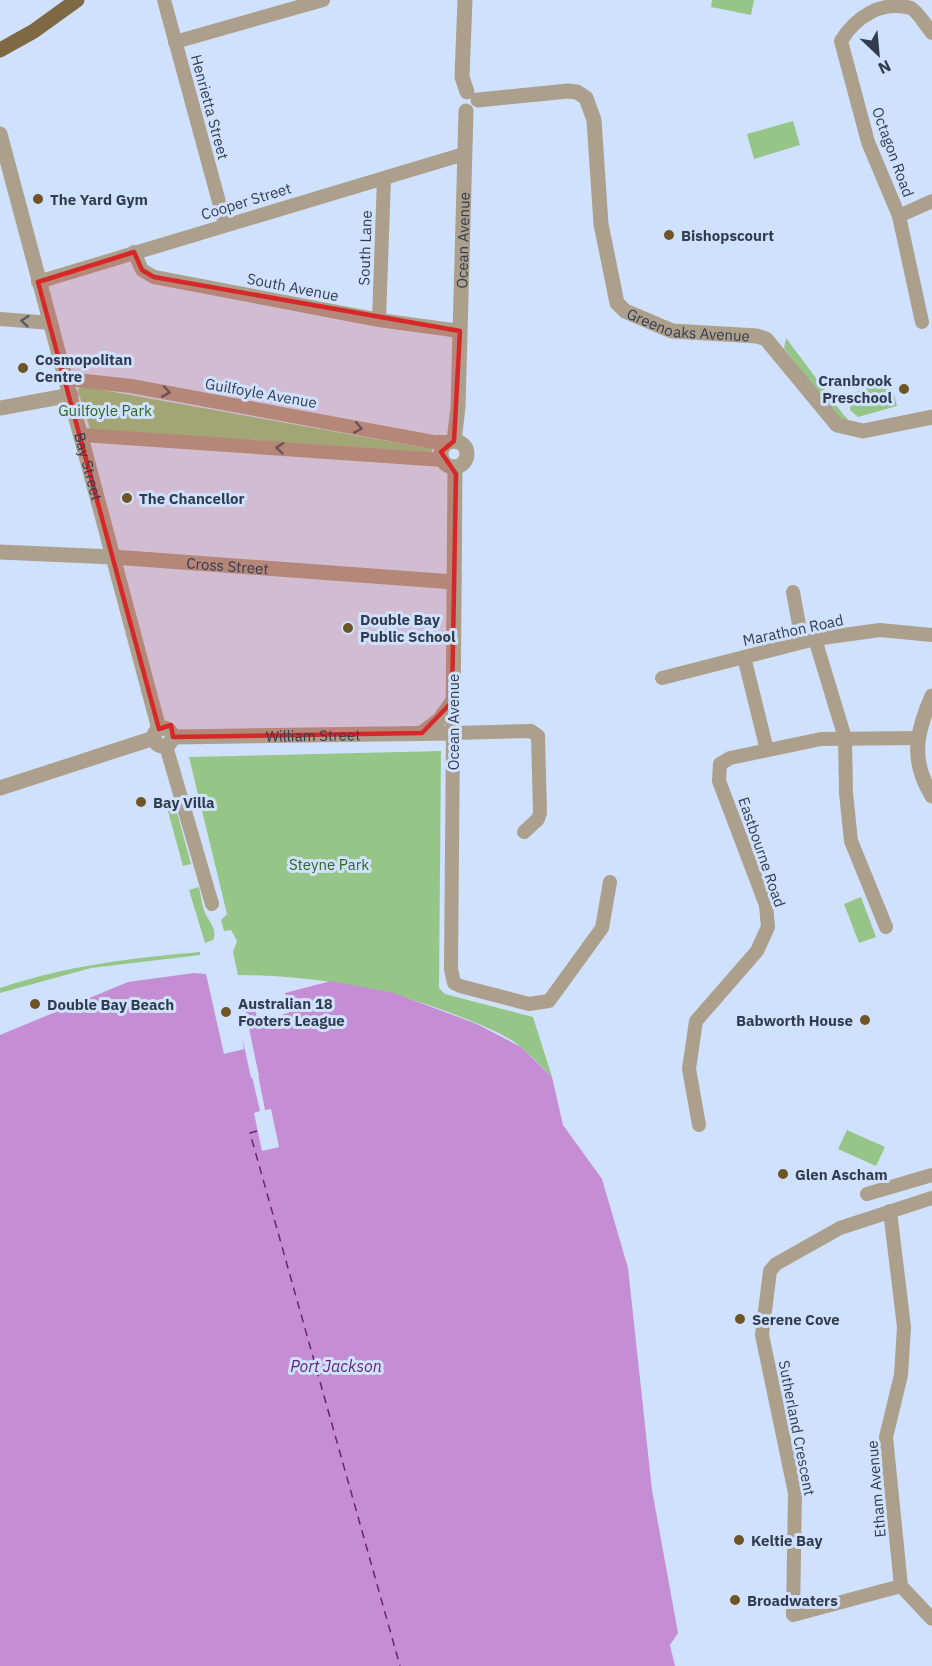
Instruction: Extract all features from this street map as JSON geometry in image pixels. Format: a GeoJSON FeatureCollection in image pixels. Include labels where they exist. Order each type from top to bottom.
{"type":"FeatureCollection","features":[{"type":"Feature","properties":{"kind":"main road"},"geometry":{"type":"LineString","coordinates":[[0,50],[34,31],[77,0]]}},
{"type":"Feature","properties":{"kind":"street","name":"Henrietta Street"},"geometry":{"type":"LineString","coordinates":[[164,0],[225,224]]}},
{"type":"Feature","properties":{"kind":"street"},"geometry":{"type":"LineString","coordinates":[[175,42],[323,0]]}},
{"type":"Feature","properties":{"kind":"street"},"geometry":{"type":"LineString","coordinates":[[465,0],[462,77],[472,96]]}},
{"type":"Feature","properties":{"kind":"street","name":"Octagon Road"},"geometry":{"type":"LineString","coordinates":[[899,216],[868,142],[841,41],[858,17],[871,8],[896,5],[912,8],[932,33]]}},
{"type":"Feature","properties":{"kind":"street","name":"Greenoaks Avenue"},"geometry":{"type":"LineString","coordinates":[[472,96],[568,91],[577,92],[586,98],[594,120],[601,224],[608,266],[617,303],[625,310],[672,331],[757,336],[766,339],[824,412],[837,425],[850,430],[863,431],[932,417]]}},
{"type":"Feature","properties":{"kind":"street","name":"Ocean Avenue"},"geometry":{"type":"LineString","coordinates":[[452,441],[460,331],[466,111],[475,109],[472,96]]}},
{"type":"Feature","properties":{"kind":"street","name":"Bay Street"},"geometry":{"type":"LineString","coordinates":[[0,134],[38,282],[67,378],[163,738],[212,904]]}},
{"type":"Feature","properties":{"kind":"street","name":"Cooper Street"},"geometry":{"type":"LineString","coordinates":[[38,282],[464,154]]}},
{"type":"Feature","properties":{"kind":"street","name":"South Lane"},"geometry":{"type":"LineString","coordinates":[[379,320],[384,178]]}},
{"type":"Feature","properties":{"kind":"street"},"geometry":{"type":"LineString","coordinates":[[922,322],[899,216],[932,201]]}},
{"type":"Feature","properties":{"kind":"street","name":"South Avenue"},"geometry":{"type":"LineString","coordinates":[[134,252],[142,270],[154,277],[379,320],[460,331]]}},
{"type":"Feature","properties":{"kind":"street"},"geometry":{"type":"LineString","coordinates":[[0,319],[51,323]]}},
{"type":"Feature","properties":{"kind":"street","name":"Guilfoyle Avenue"},"geometry":{"type":"LineString","coordinates":[[67,378],[131,386],[434,442],[452,441]]}},
{"type":"Feature","properties":{"kind":"street"},"geometry":{"type":"LineString","coordinates":[[0,408],[71,395]]}},
{"type":"Feature","properties":{"kind":"street"},"geometry":{"type":"LineString","coordinates":[[81,435],[449,463],[463,463],[467,455],[463,444],[452,441],[443,448],[449,463]]}},
{"type":"Feature","properties":{"kind":"street","name":"Ocean Avenue"},"geometry":{"type":"LineString","coordinates":[[449,463],[454,582],[452,702],[452,976],[454,983],[529,1004],[549,1001],[602,928],[610,882]]}},
{"type":"Feature","properties":{"kind":"street","name":"Cross Street"},"geometry":{"type":"LineString","coordinates":[[0,552],[113,556],[454,582]]}},
{"type":"Feature","properties":{"kind":"street"},"geometry":{"type":"LineString","coordinates":[[793,592],[808,640],[845,738],[846,793],[851,841],[886,927]]}},
{"type":"Feature","properties":{"kind":"street","name":"Marathon Road"},"geometry":{"type":"LineString","coordinates":[[662,678],[808,640],[880,630],[932,635]]}},
{"type":"Feature","properties":{"kind":"street"},"geometry":{"type":"LineString","coordinates":[[744,657],[767,750]]}},
{"type":"Feature","properties":{"kind":"street"},"geometry":{"type":"LineString","coordinates":[[932,696],[917,738],[920,769],[932,796]]}},
{"type":"Feature","properties":{"kind":"street"},"geometry":{"type":"LineString","coordinates":[[423,734],[439,720],[452,702]]}},
{"type":"Feature","properties":{"kind":"street"},"geometry":{"type":"LineString","coordinates":[[453,733],[531,731],[538,736],[540,813],[538,819],[525,832]]}},
{"type":"Feature","properties":{"kind":"street","name":"William Street"},"geometry":{"type":"LineString","coordinates":[[0,788],[163,738],[453,733]]}},
{"type":"Feature","properties":{"kind":"street","name":"Eastbourne Road"},"geometry":{"type":"LineString","coordinates":[[699,1125],[689,1069],[696,1021],[757,951],[768,927],[765,905],[719,781],[718,769],[723,761],[729,758],[821,739],[917,738]]}},
{"type":"Feature","properties":{"kind":"street"},"geometry":{"type":"LineString","coordinates":[[867,1194],[932,1176]]}},
{"type":"Feature","properties":{"kind":"street"},"geometry":{"type":"LineString","coordinates":[[890,1211],[932,1198]]}},
{"type":"Feature","properties":{"kind":"street","name":"Sutherland Crescent"},"geometry":{"type":"LineString","coordinates":[[890,1211],[830,1232],[776,1264],[771,1271],[762,1335],[795,1492],[793,1615],[901,1586]]}},
{"type":"Feature","properties":{"kind":"street","name":"Etham Avenue"},"geometry":{"type":"LineString","coordinates":[[890,1211],[904,1327],[901,1375],[886,1437],[901,1586]]}},
{"type":"Feature","properties":{"kind":"street"},"geometry":{"type":"LineString","coordinates":[[901,1586],[932,1619]]}},
{"type":"Feature","properties":{"kind":"highlighted area"},"geometry":{"type":"Polygon","coordinates":[[[134,252],[142,270],[154,277],[460,331],[454,441],[441,452],[456,474],[452,702],[445,713],[422,733],[173,737],[171,725],[159,729],[38,282],[134,252]]]}},
{"type":"Feature","properties":{"kind":"green space"},"geometry":{"type":"Polygon","coordinates":[[[712,0],[754,0],[751,15],[711,7],[712,0]]]}},
{"type":"Feature","properties":{"kind":"green space"},"geometry":{"type":"Polygon","coordinates":[[[793,121],[800,145],[754,159],[747,134],[793,121]]]}},
{"type":"Feature","properties":{"kind":"green space"},"geometry":{"type":"Polygon","coordinates":[[[786,338],[850,422],[842,422],[825,404],[784,348],[786,338]]]}},
{"type":"Feature","properties":{"kind":"green space"},"geometry":{"type":"Polygon","coordinates":[[[890,380],[897,406],[858,417],[850,410],[851,394],[890,380]]]}},
{"type":"Feature","properties":{"kind":"green space","name":"Guilfoyle Park"},"geometry":{"type":"Polygon","coordinates":[[[80,386],[432,449],[431,455],[410,451],[90,429],[78,391],[80,386]]]}},
{"type":"Feature","properties":{"kind":"green space","name":"Steyne Park"},"geometry":{"type":"Polygon","coordinates":[[[441,751],[439,988],[445,994],[533,1017],[552,1077],[509,1038],[407,998],[323,981],[238,975],[233,952],[237,941],[231,930],[224,931],[221,920],[227,914],[189,757],[441,751]]]}},
{"type":"Feature","properties":{"kind":"green space"},"geometry":{"type":"Polygon","coordinates":[[[174,801],[191,864],[183,866],[166,804],[174,801]]]}},
{"type":"Feature","properties":{"kind":"green space"},"geometry":{"type":"Polygon","coordinates":[[[199,887],[204,910],[214,933],[213,940],[205,943],[189,890],[199,887]]]}},
{"type":"Feature","properties":{"kind":"green space"},"geometry":{"type":"Polygon","coordinates":[[[861,897],[876,937],[859,943],[844,904],[861,897]]]}},
{"type":"Feature","properties":{"kind":"green space"},"geometry":{"type":"Polygon","coordinates":[[[200,952],[200,955],[91,968],[0,993],[0,988],[49,974],[124,960],[200,952]]]}},
{"type":"Feature","properties":{"kind":"green space"},"geometry":{"type":"Polygon","coordinates":[[[847,1130],[885,1147],[876,1166],[838,1149],[847,1130]]]}},
{"type":"Feature","properties":{"kind":"water","name":"Port Jackson"},"geometry":{"type":"Polygon","coordinates":[[[194,973],[206,974],[224,1054],[244,1049],[242,1036],[251,1078],[259,1076],[243,1001],[253,998],[257,1018],[263,1017],[265,1028],[285,1025],[283,1014],[289,1013],[285,993],[331,981],[394,993],[477,1024],[521,1047],[552,1077],[563,1125],[602,1179],[628,1268],[652,1490],[678,1633],[670,1645],[675,1666],[0,1666],[0,1035],[128,982],[194,973]]]}},
{"type":"Feature","properties":{"kind":"pier"},"geometry":{"type":"Polygon","coordinates":[[[243,998],[265,1110],[271,1109],[279,1147],[262,1151],[254,1113],[260,1111],[242,1033],[245,1035],[255,1074],[240,1001],[243,998]]]}},
{"type":"Feature","properties":{"kind":"ferry route"},"geometry":{"type":"LineString","coordinates":[[257,1131],[250,1133],[400,1666]]}},
{"type":"Feature","properties":{"kind":"place","name":"The Yard Gym"},"geometry":{"type":"Point","coordinates":[38,199]}},
{"type":"Feature","properties":{"kind":"place","name":"Bishopscourt"},"geometry":{"type":"Point","coordinates":[669,235]}},
{"type":"Feature","properties":{"kind":"place","name":"Cosmopolitan Centre"},"geometry":{"type":"Point","coordinates":[23,368]}},
{"type":"Feature","properties":{"kind":"place","name":"Cranbrook Preschool"},"geometry":{"type":"Point","coordinates":[904,389]}},
{"type":"Feature","properties":{"kind":"place","name":"The Chancellor"},"geometry":{"type":"Point","coordinates":[127,498]}},
{"type":"Feature","properties":{"kind":"place","name":"Double Bay Public School"},"geometry":{"type":"Point","coordinates":[348,628]}},
{"type":"Feature","properties":{"kind":"place","name":"Bay Villa"},"geometry":{"type":"Point","coordinates":[141,802]}},
{"type":"Feature","properties":{"kind":"place","name":"Double Bay Beach"},"geometry":{"type":"Point","coordinates":[35,1004]}},
{"type":"Feature","properties":{"kind":"place","name":"Australian 18 Footers League"},"geometry":{"type":"Point","coordinates":[226,1012]}},
{"type":"Feature","properties":{"kind":"place","name":"Babworth House"},"geometry":{"type":"Point","coordinates":[865,1020]}},
{"type":"Feature","properties":{"kind":"place","name":"Glen Ascham"},"geometry":{"type":"Point","coordinates":[783,1174]}},
{"type":"Feature","properties":{"kind":"place","name":"Serene Cove"},"geometry":{"type":"Point","coordinates":[740,1319]}},
{"type":"Feature","properties":{"kind":"place","name":"Keltie Bay"},"geometry":{"type":"Point","coordinates":[739,1540]}},
{"type":"Feature","properties":{"kind":"place","name":"Broadwaters"},"geometry":{"type":"Point","coordinates":[735,1600]}}]}
